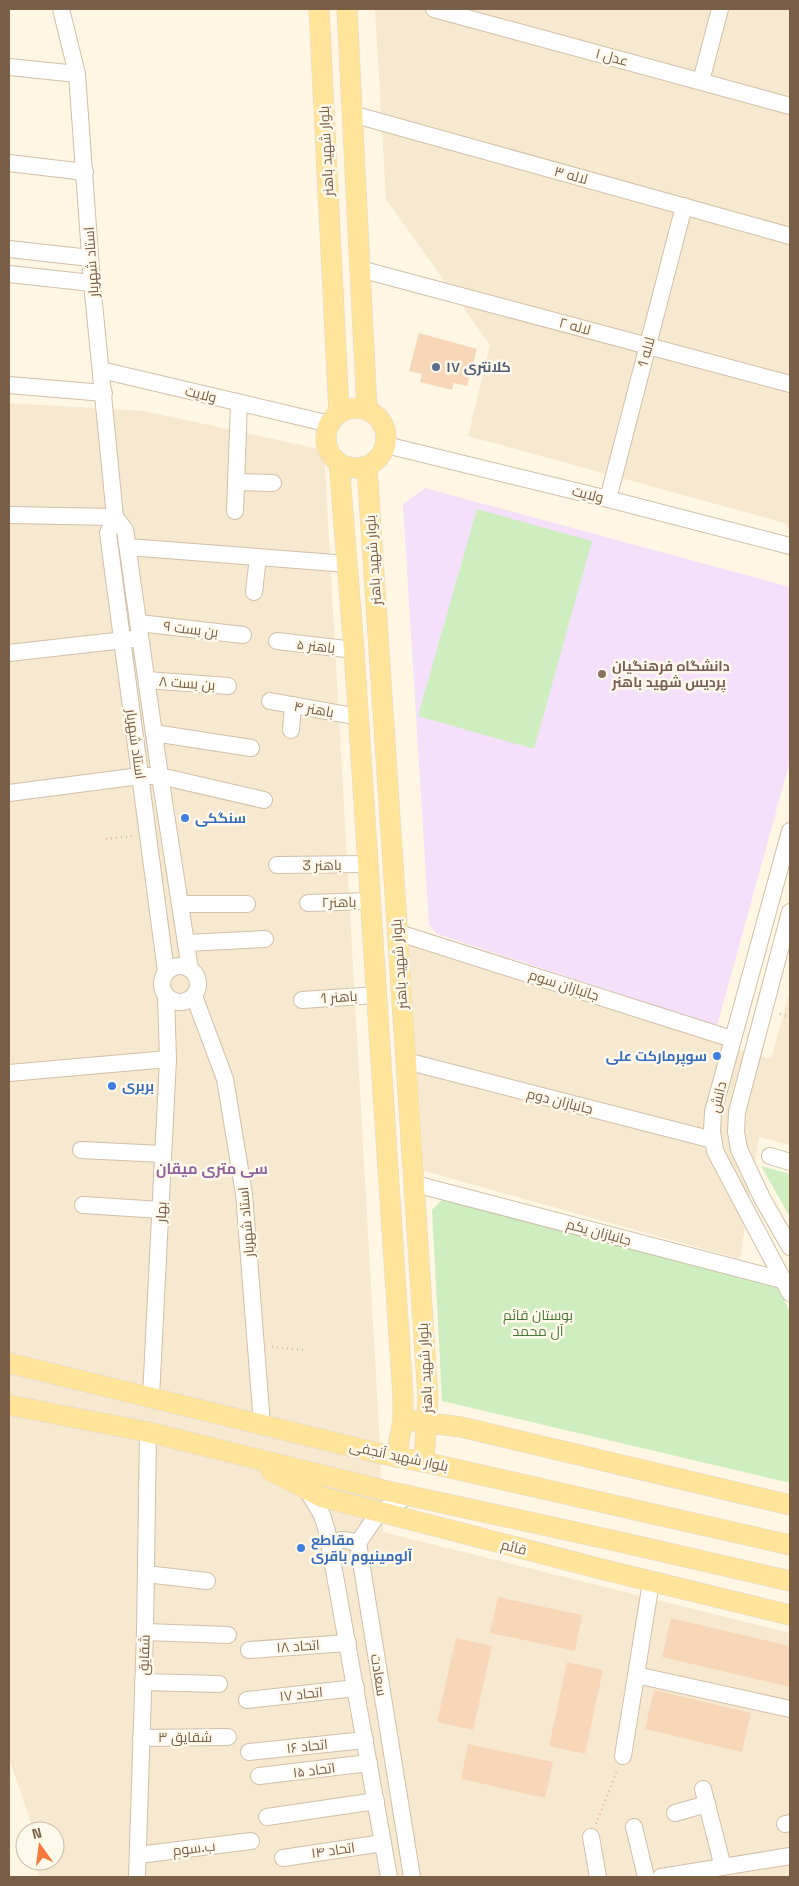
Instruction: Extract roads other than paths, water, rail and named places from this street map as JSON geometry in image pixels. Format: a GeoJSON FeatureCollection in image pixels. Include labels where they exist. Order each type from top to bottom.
{"type":"FeatureCollection","features":[{"type":"Feature","properties":{"kind":"main road","name":"بلوار شهید باهنر"},"geometry":{"type":"LineString","coordinates":[[319,9],[334,419]]}},
{"type":"Feature","properties":{"kind":"main road","name":"بلوار شهید باهنر"},"geometry":{"type":"LineString","coordinates":[[347,9],[367,410]]}},
{"type":"Feature","properties":{"kind":"main road"},"geometry":{"type":"LineString","coordinates":[[358,408],[367,410],[375,414],[385,428],[386,445],[376,462],[358,468],[348,467],[339,463],[328,450],[326,441],[334,419],[348,409],[358,408]]}},
{"type":"Feature","properties":{"kind":"main road","name":"بلوار شهید باهنر"},"geometry":{"type":"LineString","coordinates":[[339,463],[354,650],[400,1348],[403,1420],[396,1456]]}},
{"type":"Feature","properties":{"kind":"main road","name":"بلوار شهید باهنر"},"geometry":{"type":"LineString","coordinates":[[367,466],[428,1398],[424,1462]]}},
{"type":"Feature","properties":{"kind":"main road"},"geometry":{"type":"LineString","coordinates":[[400,1348],[405,1356],[410,1357],[416,1356],[424,1346]]}},
{"type":"Feature","properties":{"kind":"main road","name":"بلوار شهید آنجفی"},"geometry":{"type":"LineString","coordinates":[[9,1363],[396,1456],[790,1545]]}},
{"type":"Feature","properties":{"kind":"main road"},"geometry":{"type":"LineString","coordinates":[[9,1405],[148,1432],[245,1458],[790,1581]]}},
{"type":"Feature","properties":{"kind":"main road"},"geometry":{"type":"LineString","coordinates":[[403,1420],[461,1427],[790,1505]]}},
{"type":"Feature","properties":{"kind":"main road","name":"قائم"},"geometry":{"type":"LineString","coordinates":[[245,1458],[322,1497],[651,1582],[790,1615]]}},
{"type":"Feature","properties":{"kind":"street","name":"استاد شهریار"},"geometry":{"type":"LineString","coordinates":[[61,9],[77,74],[92,283],[115,517],[108,533],[166,972]]}},
{"type":"Feature","properties":{"kind":"street","name":"عدل ۱"},"geometry":{"type":"LineString","coordinates":[[434,9],[790,106]]}},
{"type":"Feature","properties":{"kind":"street"},"geometry":{"type":"LineString","coordinates":[[701,82],[720,9]]}},
{"type":"Feature","properties":{"kind":"street"},"geometry":{"type":"LineString","coordinates":[[9,67],[77,74]]}},
{"type":"Feature","properties":{"kind":"street","name":"لاله ۳"},"geometry":{"type":"LineString","coordinates":[[352,114],[790,236]]}},
{"type":"Feature","properties":{"kind":"street"},"geometry":{"type":"LineString","coordinates":[[9,163],[85,172]]}},
{"type":"Feature","properties":{"kind":"street","name":"لاله 1"},"geometry":{"type":"LineString","coordinates":[[608,499],[684,206]]}},
{"type":"Feature","properties":{"kind":"street"},"geometry":{"type":"LineString","coordinates":[[9,249],[90,258]]}},
{"type":"Feature","properties":{"kind":"street","name":"لاله ۲"},"geometry":{"type":"LineString","coordinates":[[360,269],[790,384]]}},
{"type":"Feature","properties":{"kind":"street"},"geometry":{"type":"LineString","coordinates":[[9,274],[92,283]]}},
{"type":"Feature","properties":{"kind":"street","name":"ولایت"},"geometry":{"type":"LineString","coordinates":[[102,370],[239,403],[334,419]]}},
{"type":"Feature","properties":{"kind":"street"},"geometry":{"type":"LineString","coordinates":[[9,385],[104,394]]}},
{"type":"Feature","properties":{"kind":"street"},"geometry":{"type":"LineString","coordinates":[[235,511],[239,403]]}},
{"type":"Feature","properties":{"kind":"street","name":"ولایت"},"geometry":{"type":"LineString","coordinates":[[386,445],[790,546]]}},
{"type":"Feature","properties":{"kind":"street"},"geometry":{"type":"LineString","coordinates":[[236,482],[273,483]]}},
{"type":"Feature","properties":{"kind":"street"},"geometry":{"type":"LineString","coordinates":[[9,515],[115,517]]}},
{"type":"Feature","properties":{"kind":"street","name":"استاد شهریار"},"geometry":{"type":"LineString","coordinates":[[115,517],[125,530],[128,547],[160,776],[190,969]]}},
{"type":"Feature","properties":{"kind":"street"},"geometry":{"type":"LineString","coordinates":[[128,547],[348,564]]}},
{"type":"Feature","properties":{"kind":"street"},"geometry":{"type":"LineString","coordinates":[[254,592],[258,557]]}},
{"type":"Feature","properties":{"kind":"street","name":"بن بست ۹"},"geometry":{"type":"LineString","coordinates":[[9,653],[122,640],[140,631],[243,635]]}},
{"type":"Feature","properties":{"kind":"street","name":"باهنر ۵"},"geometry":{"type":"LineString","coordinates":[[277,641],[354,650]]}},
{"type":"Feature","properties":{"kind":"street","name":"بن بست ۸"},"geometry":{"type":"LineString","coordinates":[[147,680],[228,686]]}},
{"type":"Feature","properties":{"kind":"street","name":"باهنر ۴"},"geometry":{"type":"LineString","coordinates":[[270,700],[358,717]]}},
{"type":"Feature","properties":{"kind":"street"},"geometry":{"type":"LineString","coordinates":[[291,730],[293,705]]}},
{"type":"Feature","properties":{"kind":"street"},"geometry":{"type":"LineString","coordinates":[[154,733],[251,748]]}},
{"type":"Feature","properties":{"kind":"street"},"geometry":{"type":"LineString","coordinates":[[9,793],[140,776],[160,776],[264,800]]}},
{"type":"Feature","properties":{"kind":"street","name":"دانش"},"geometry":{"type":"LineString","coordinates":[[786,1287],[715,1151],[712,1131],[713,1112],[732,1038],[790,831]]}},
{"type":"Feature","properties":{"kind":"street","name":"باهنر 3"},"geometry":{"type":"LineString","coordinates":[[277,866],[368,864]]}},
{"type":"Feature","properties":{"kind":"street","name":"باهنر۲"},"geometry":{"type":"LineString","coordinates":[[308,903],[370,901]]}},
{"type":"Feature","properties":{"kind":"street"},"geometry":{"type":"LineString","coordinates":[[180,904],[247,904]]}},
{"type":"Feature","properties":{"kind":"street","name":"دانش"},"geometry":{"type":"LineString","coordinates":[[790,912],[737,1112],[736,1132],[739,1149],[762,1198],[790,1247]]}},
{"type":"Feature","properties":{"kind":"street","name":"جانبازان سوم"},"geometry":{"type":"LineString","coordinates":[[396,932],[732,1038]]}},
{"type":"Feature","properties":{"kind":"street"},"geometry":{"type":"LineString","coordinates":[[186,943],[265,940]]}},
{"type":"Feature","properties":{"kind":"street"},"geometry":{"type":"LineString","coordinates":[[178,966],[190,969],[195,973],[199,985],[194,996],[189,1000],[177,1003],[166,996],[162,984],[166,972],[178,966]]}},
{"type":"Feature","properties":{"kind":"street","name":"باهنر 1"},"geometry":{"type":"LineString","coordinates":[[302,1000],[376,995]]}},
{"type":"Feature","properties":{"kind":"street","name":"بهار"},"geometry":{"type":"LineString","coordinates":[[151,1397],[168,1059],[166,996]]}},
{"type":"Feature","properties":{"kind":"street","name":"استاد شهریار"},"geometry":{"type":"LineString","coordinates":[[194,996],[225,1079],[244,1194],[262,1424]]}},
{"type":"Feature","properties":{"kind":"street"},"geometry":{"type":"LineString","coordinates":[[9,1073],[168,1059]]}},
{"type":"Feature","properties":{"kind":"street","name":"جانبازان دوم"},"geometry":{"type":"LineString","coordinates":[[406,1061],[713,1140]]}},
{"type":"Feature","properties":{"kind":"street"},"geometry":{"type":"LineString","coordinates":[[81,1150],[164,1154]]}},
{"type":"Feature","properties":{"kind":"street"},"geometry":{"type":"LineString","coordinates":[[770,1156],[790,1162]]}},
{"type":"Feature","properties":{"kind":"street","name":"جانبازان یکم"},"geometry":{"type":"LineString","coordinates":[[415,1184],[786,1287]]}},
{"type":"Feature","properties":{"kind":"street"},"geometry":{"type":"LineString","coordinates":[[83,1206],[161,1210]]}},
{"type":"Feature","properties":{"kind":"street","name":"شقایق"},"geometry":{"type":"LineString","coordinates":[[137,1877],[145,1632],[148,1432]]}},
{"type":"Feature","properties":{"kind":"street","name":"سعادت"},"geometry":{"type":"LineString","coordinates":[[307,1490],[322,1515],[327,1531],[389,1877]]}},
{"type":"Feature","properties":{"kind":"street"},"geometry":{"type":"LineString","coordinates":[[330,1546],[334,1542],[342,1540],[358,1543],[379,1512],[409,1496]]}},
{"type":"Feature","properties":{"kind":"street","name":"سعادت"},"geometry":{"type":"LineString","coordinates":[[358,1543],[412,1877]]}},
{"type":"Feature","properties":{"kind":"street"},"geometry":{"type":"LineString","coordinates":[[146,1574],[207,1581]]}},
{"type":"Feature","properties":{"kind":"street"},"geometry":{"type":"LineString","coordinates":[[623,1756],[651,1582]]}},
{"type":"Feature","properties":{"kind":"street"},"geometry":{"type":"LineString","coordinates":[[145,1632],[228,1635]]}},
{"type":"Feature","properties":{"kind":"street","name":"اتحاد ۱۸"},"geometry":{"type":"LineString","coordinates":[[249,1650],[348,1643]]}},
{"type":"Feature","properties":{"kind":"street"},"geometry":{"type":"LineString","coordinates":[[636,1675],[790,1709]]}},
{"type":"Feature","properties":{"kind":"street"},"geometry":{"type":"LineString","coordinates":[[143,1682],[219,1684]]}},
{"type":"Feature","properties":{"kind":"street","name":"اتحاد ۱۷"},"geometry":{"type":"LineString","coordinates":[[247,1700],[356,1688]]}},
{"type":"Feature","properties":{"kind":"street","name":"شقایق ۳"},"geometry":{"type":"LineString","coordinates":[[142,1738],[228,1737]]}},
{"type":"Feature","properties":{"kind":"street","name":"اتحاد ۱۶"},"geometry":{"type":"LineString","coordinates":[[249,1752],[365,1740]]}},
{"type":"Feature","properties":{"kind":"street","name":"اتحاد ۱۵"},"geometry":{"type":"LineString","coordinates":[[259,1776],[369,1763]]}},
{"type":"Feature","properties":{"kind":"street"},"geometry":{"type":"LineString","coordinates":[[675,1813],[705,1797],[722,1867]]}},
{"type":"Feature","properties":{"kind":"street"},"geometry":{"type":"LineString","coordinates":[[267,1817],[376,1801]]}},
{"type":"Feature","properties":{"kind":"street"},"geometry":{"type":"LineString","coordinates":[[634,1827],[646,1877]]}},
{"type":"Feature","properties":{"kind":"street"},"geometry":{"type":"LineString","coordinates":[[591,1837],[598,1877]]}},
{"type":"Feature","properties":{"kind":"street","name":"ب.سوم"},"geometry":{"type":"LineString","coordinates":[[138,1855],[251,1841]]}},
{"type":"Feature","properties":{"kind":"street","name":"اتحاد ۱۴"},"geometry":{"type":"LineString","coordinates":[[283,1858],[383,1843]]}},
{"type":"Feature","properties":{"kind":"street"},"geometry":{"type":"LineString","coordinates":[[660,1877],[790,1856]]}},
{"type":"Feature","properties":{"kind":"place","name":"کلانتری ۱۷"},"geometry":{"type":"Point","coordinates":[436,367]}},
{"type":"Feature","properties":{"kind":"place","name":"دانشگاه فرهنگیان پردیس شهید باهنر"},"geometry":{"type":"Point","coordinates":[602,674]}},
{"type":"Feature","properties":{"kind":"place","name":"سنگکی"},"geometry":{"type":"Point","coordinates":[185,818]}},
{"type":"Feature","properties":{"kind":"place","name":"سوپرمارکت علی"},"geometry":{"type":"Point","coordinates":[717,1056]}},
{"type":"Feature","properties":{"kind":"place","name":"بربری"},"geometry":{"type":"Point","coordinates":[112,1086]}},
{"type":"Feature","properties":{"kind":"place","name":"مقاطع آلومینیوم باقری"},"geometry":{"type":"Point","coordinates":[301,1548]}},
{"type":"Feature","properties":{"kind":"district","name":"سی متری میقان"},"geometry":{"type":"Point","coordinates":[212,1169]}},
{"type":"Feature","properties":{"kind":"park label","name":"بوستان قائم آل محمد"},"geometry":{"type":"Point","coordinates":[538,1324]}}]}
